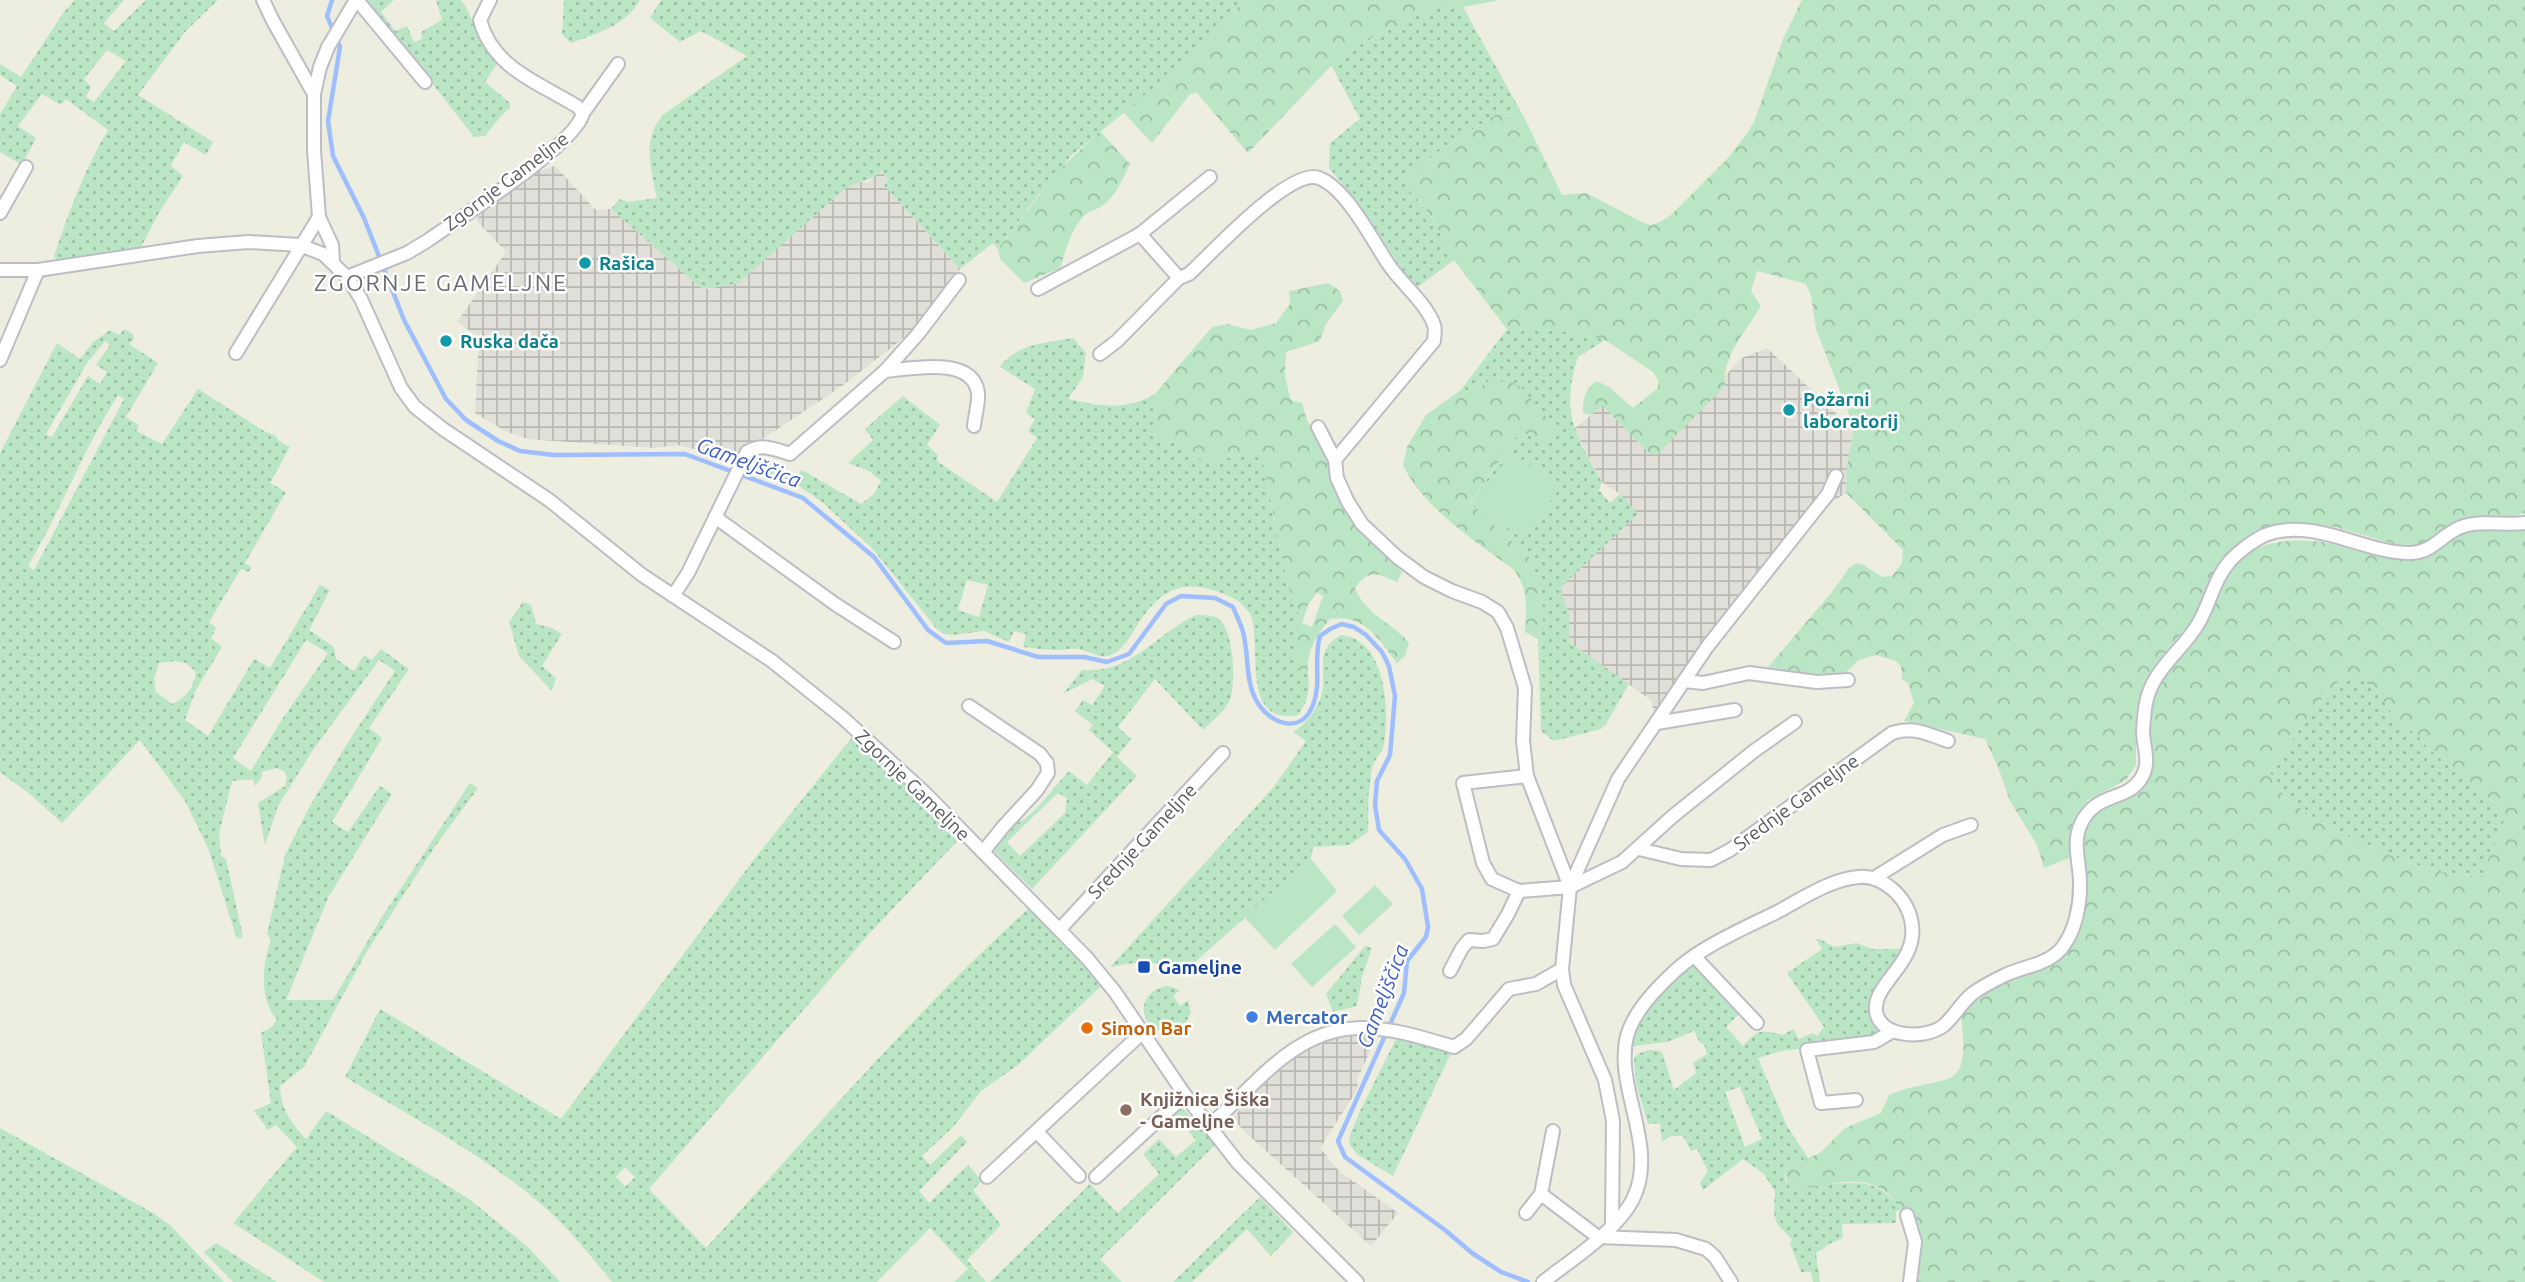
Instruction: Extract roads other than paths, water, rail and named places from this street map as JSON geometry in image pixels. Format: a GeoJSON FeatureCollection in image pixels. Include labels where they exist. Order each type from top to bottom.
{"type":"FeatureCollection","features":[{"type":"Feature","properties":{"kind":"street"},"geometry":{"type":"LineString","coordinates":[[263,0],[314,94]]}},
{"type":"Feature","properties":{"kind":"street"},"geometry":{"type":"LineString","coordinates":[[357,0],[425,82]]}},
{"type":"Feature","properties":{"kind":"street","name":"Zgornje Gameljne"},"geometry":{"type":"LineString","coordinates":[[333,261],[332,245],[319,218],[313,123],[314,94],[328,47],[357,0]]}},
{"type":"Feature","properties":{"kind":"street","name":"Zgornje Gameljne"},"geometry":{"type":"LineString","coordinates":[[347,276],[407,253],[555,149],[582,120],[583,113],[566,100],[528,79],[501,59],[486,38],[481,20],[490,0]]}},
{"type":"Feature","properties":{"kind":"street"},"geometry":{"type":"LineString","coordinates":[[583,113],[618,64]]}},
{"type":"Feature","properties":{"kind":"street"},"geometry":{"type":"LineString","coordinates":[[0,213],[26,167]]}},
{"type":"Feature","properties":{"kind":"street"},"geometry":{"type":"LineString","coordinates":[[1038,289],[1140,234],[1210,177]]}},
{"type":"Feature","properties":{"kind":"street"},"geometry":{"type":"LineString","coordinates":[[1100,354],[1118,341],[1179,278],[1189,274],[1257,209],[1291,184],[1305,177],[1317,177],[1341,195],[1435,326],[1434,341],[1335,460]]}},
{"type":"Feature","properties":{"kind":"street"},"geometry":{"type":"LineString","coordinates":[[236,353],[319,218]]}},
{"type":"Feature","properties":{"kind":"street"},"geometry":{"type":"LineString","coordinates":[[1140,234],[1179,278]]}},
{"type":"Feature","properties":{"kind":"street","name":"Zgornje Gameljne"},"geometry":{"type":"LineString","coordinates":[[0,270],[38,270],[223,243],[273,242],[300,245],[323,254],[347,276],[361,299],[401,388],[415,407],[443,429],[549,500],[633,568],[742,639],[802,684],[925,793],[984,852],[1037,790],[1048,773],[1047,763],[1040,754],[969,706]]}},
{"type":"Feature","properties":{"kind":"street"},"geometry":{"type":"LineString","coordinates":[[0,360],[38,270]]}},
{"type":"Feature","properties":{"kind":"street"},"geometry":{"type":"LineString","coordinates":[[673,596],[688,573],[747,452],[756,447],[767,447],[790,454],[885,371],[960,280]]}},
{"type":"Feature","properties":{"kind":"street"},"geometry":{"type":"LineString","coordinates":[[885,371],[953,367],[968,377],[976,387],[978,396],[974,426]]}},
{"type":"Feature","properties":{"kind":"street"},"geometry":{"type":"LineString","coordinates":[[1318,427],[1335,460],[1337,478],[1362,524],[1397,557],[1424,577],[1452,591],[1482,601],[1498,612],[1507,628],[1525,688],[1523,741],[1527,776],[1570,887]]}},
{"type":"Feature","properties":{"kind":"street"},"geometry":{"type":"LineString","coordinates":[[1612,1225],[1613,1121],[1605,1080],[1564,985],[1562,969],[1570,887],[1618,779],[1707,647],[1828,494],[1836,475]]}},
{"type":"Feature","properties":{"kind":"street"},"geometry":{"type":"LineString","coordinates":[[715,517],[835,604],[894,642]]}},
{"type":"Feature","properties":{"kind":"street"},"geometry":{"type":"LineString","coordinates":[[1543,1282],[1612,1225],[1630,1205],[1639,1185],[1641,1150],[1626,1066],[1626,1039],[1638,1012],[1654,993],[1694,956],[1830,885],[1858,877],[1874,878],[1903,900],[1910,913],[1913,940],[1908,955],[1878,997],[1876,1010],[1879,1019],[1893,1031],[1922,1035],[1940,1030],[1971,995],[2002,977],[2048,960],[2063,947],[2075,921],[2080,887],[2076,843],[2080,826],[2094,805],[2132,789],[2143,776],[2148,755],[2143,733],[2146,698],[2161,669],[2197,625],[2221,573],[2231,559],[2265,535],[2297,530],[2412,553],[2429,550],[2453,530],[2470,524],[2525,523]]}},
{"type":"Feature","properties":{"kind":"street"},"geometry":{"type":"LineString","coordinates":[[1684,681],[1703,683],[1749,673],[1817,682],[1848,680]]}},
{"type":"Feature","properties":{"kind":"street"},"geometry":{"type":"LineString","coordinates":[[1657,723],[1735,710]]}},
{"type":"Feature","properties":{"kind":"street"},"geometry":{"type":"LineString","coordinates":[[1527,776],[1463,783],[1483,863],[1492,879],[1519,891],[1570,887],[1622,862],[1673,816],[1795,722]]}},
{"type":"Feature","properties":{"kind":"street","name":"Srednje Gameljne"},"geometry":{"type":"LineString","coordinates":[[1639,849],[1681,859],[1711,860],[1726,853],[1892,733],[1906,729],[1916,730],[1948,741]]}},
{"type":"Feature","properties":{"kind":"street","name":"Srednje Gameljne"},"geometry":{"type":"LineString","coordinates":[[1060,929],[1223,754]]}},
{"type":"Feature","properties":{"kind":"street"},"geometry":{"type":"LineString","coordinates":[[1874,878],[1943,835],[1971,825]]}},
{"type":"Feature","properties":{"kind":"street"},"geometry":{"type":"LineString","coordinates":[[984,852],[1100,973],[1185,1095],[1254,1181],[1357,1282]]}},
{"type":"Feature","properties":{"kind":"street"},"geometry":{"type":"LineString","coordinates":[[1450,971],[1469,940],[1483,942],[1493,939],[1519,891]]}},
{"type":"Feature","properties":{"kind":"street"},"geometry":{"type":"LineString","coordinates":[[1694,956],[1757,1023]]}},
{"type":"Feature","properties":{"kind":"street"},"geometry":{"type":"LineString","coordinates":[[1209,1126],[1276,1063],[1314,1037],[1335,1030],[1376,1028],[1410,1034],[1454,1047],[1466,1039],[1509,989],[1536,985],[1562,969]]}},
{"type":"Feature","properties":{"kind":"street"},"geometry":{"type":"LineString","coordinates":[[1856,1100],[1821,1103],[1807,1050],[1874,1042],[1893,1031]]}},
{"type":"Feature","properties":{"kind":"street"},"geometry":{"type":"LineString","coordinates":[[987,1177],[1143,1032]]}},
{"type":"Feature","properties":{"kind":"street"},"geometry":{"type":"LineString","coordinates":[[1096,1177],[1185,1095]]}},
{"type":"Feature","properties":{"kind":"street"},"geometry":{"type":"LineString","coordinates":[[1527,1213],[1541,1194],[1553,1131]]}},
{"type":"Feature","properties":{"kind":"street"},"geometry":{"type":"LineString","coordinates":[[1037,1132],[1079,1176]]}},
{"type":"Feature","properties":{"kind":"street"},"geometry":{"type":"LineString","coordinates":[[1541,1194],[1598,1237],[1676,1240],[1706,1249],[1720,1264],[1731,1282]]}},
{"type":"Feature","properties":{"kind":"street"},"geometry":{"type":"LineString","coordinates":[[1908,1215],[1915,1242],[1910,1282]]}},
{"type":"Feature","properties":{"kind":"waterway","name":"Gameljščica"},"geometry":{"type":"LineString","coordinates":[[332,0],[327,16],[340,47],[328,121],[333,156],[364,218],[404,320],[446,399],[466,420],[498,441],[520,451],[554,455],[685,454],[803,498],[874,557],[928,630],[946,643],[987,641],[1038,657],[1084,657],[1107,662],[1129,654],[1166,604],[1181,596],[1215,598],[1233,607],[1240,623],[1245,640],[1250,684],[1256,700],[1269,715],[1285,723],[1301,721],[1313,705],[1316,697],[1320,636],[1342,624],[1354,627],[1382,652],[1389,666],[1395,696],[1390,755],[1377,781],[1375,805],[1379,830],[1405,859],[1422,889],[1428,927],[1426,937],[1407,961],[1404,993],[1338,1141],[1345,1157],[1472,1253],[1501,1272],[1528,1282]]}},
{"type":"Feature","properties":{"kind":"place","name":"Rašica"},"geometry":{"type":"Point","coordinates":[585,263]}},
{"type":"Feature","properties":{"kind":"place","name":"Ruska dača"},"geometry":{"type":"Point","coordinates":[446,341]}},
{"type":"Feature","properties":{"kind":"place","name":"Požarni laboratorij"},"geometry":{"type":"Point","coordinates":[1789,410]}},
{"type":"Feature","properties":{"kind":"place","name":"Gameljne"},"geometry":{"type":"Point","coordinates":[1144,967]}},
{"type":"Feature","properties":{"kind":"place","name":"Mercator"},"geometry":{"type":"Point","coordinates":[1252,1017]}},
{"type":"Feature","properties":{"kind":"place","name":"Simon Bar"},"geometry":{"type":"Point","coordinates":[1087,1028]}},
{"type":"Feature","properties":{"kind":"place","name":"Knjižnica Šiška - Gameljne"},"geometry":{"type":"Point","coordinates":[1126,1110]}},
{"type":"Feature","properties":{"kind":"district","name":"ZGORNJE GAMELJNE"},"geometry":{"type":"Point","coordinates":[441,282]}}]}
